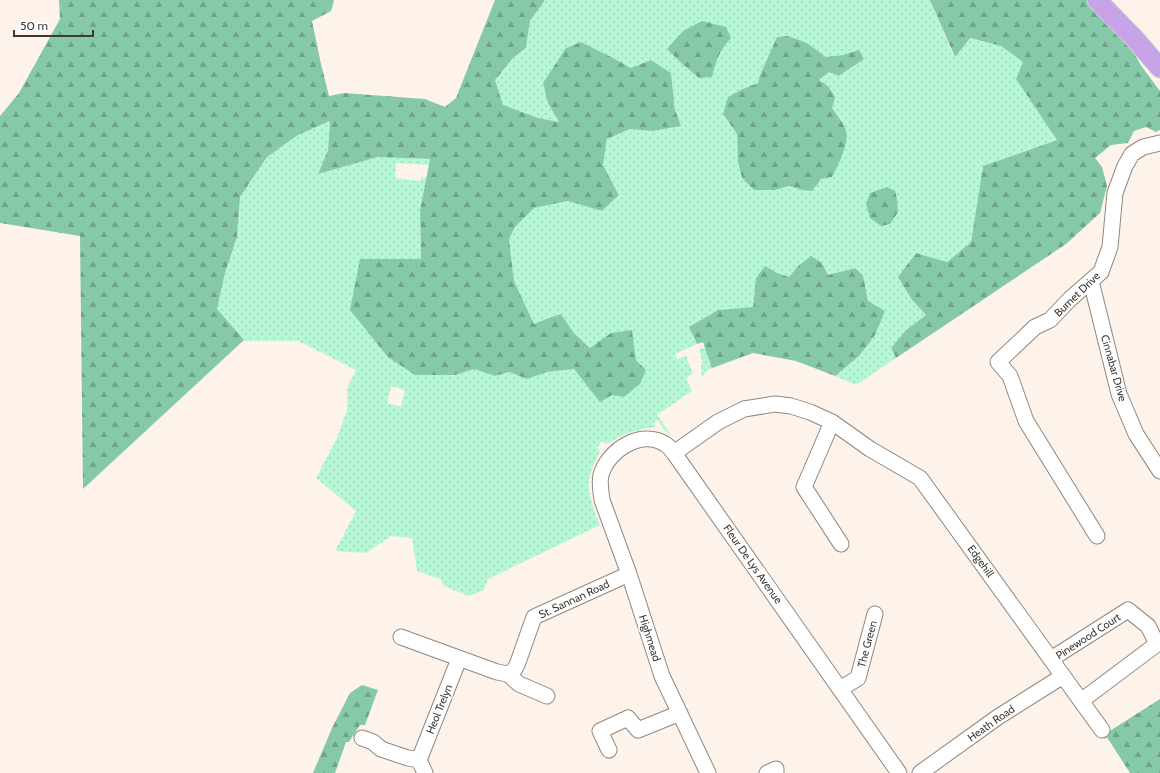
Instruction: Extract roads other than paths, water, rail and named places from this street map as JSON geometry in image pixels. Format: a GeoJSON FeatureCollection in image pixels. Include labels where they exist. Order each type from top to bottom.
{"type":"FeatureCollection","features":[{"type":"Feature","properties":{"kind":"main road"},"geometry":{"type":"LineString","coordinates":[[1097,0],[1135,39],[1160,68]]}},
{"type":"Feature","properties":{"kind":"street","name":"Burnet Drive"},"geometry":{"type":"LineString","coordinates":[[1097,536],[1026,420],[1010,376],[998,362],[1035,327],[1050,320],[1070,299],[1101,272],[1110,247],[1115,193],[1125,166],[1132,154],[1143,147],[1160,143]]}},
{"type":"Feature","properties":{"kind":"street","name":"Cinnabar Drive"},"geometry":{"type":"LineString","coordinates":[[1090,281],[1119,394],[1136,434],[1160,471]]}},
{"type":"Feature","properties":{"kind":"street","name":"Edgehill"},"geometry":{"type":"LineString","coordinates":[[674,453],[718,422],[744,409],[775,404],[791,406],[810,412],[832,422],[870,449],[920,478],[1102,730]]}},
{"type":"Feature","properties":{"kind":"street"},"geometry":{"type":"LineString","coordinates":[[832,422],[804,487],[841,544]]}},
{"type":"Feature","properties":{"kind":"street","name":"Fleur De Lys Avenue"},"geometry":{"type":"LineString","coordinates":[[602,500],[600,488],[601,475],[606,464],[614,454],[624,446],[634,441],[646,439],[656,440],[666,444],[674,453],[898,773]]}},
{"type":"Feature","properties":{"kind":"street","name":"Highmead"},"geometry":{"type":"LineString","coordinates":[[602,500],[629,574],[662,676],[708,773]]}},
{"type":"Feature","properties":{"kind":"street","name":"St. Sannan Road"},"geometry":{"type":"LineString","coordinates":[[508,674],[514,670],[517,665],[534,617],[629,574]]}},
{"type":"Feature","properties":{"kind":"street","name":"Pinewood Court"},"geometry":{"type":"LineString","coordinates":[[1051,659],[1128,610],[1148,626],[1157,644],[1081,701]]}},
{"type":"Feature","properties":{"kind":"street","name":"The Green"},"geometry":{"type":"LineString","coordinates":[[840,689],[858,678],[875,614]]}},
{"type":"Feature","properties":{"kind":"street"},"geometry":{"type":"LineString","coordinates":[[401,636],[459,659],[497,672],[508,674],[520,684],[547,696]]}},
{"type":"Feature","properties":{"kind":"street","name":"Heol Trelyn"},"geometry":{"type":"LineString","coordinates":[[362,738],[373,742],[381,748],[408,758],[422,766],[459,659]]}},
{"type":"Feature","properties":{"kind":"street","name":"Heath Road"},"geometry":{"type":"LineString","coordinates":[[920,773],[998,717],[1063,676]]}},
{"type":"Feature","properties":{"kind":"street"},"geometry":{"type":"LineString","coordinates":[[609,750],[600,732],[628,718],[638,730],[680,713]]}},
{"type":"Feature","properties":{"kind":"street"},"geometry":{"type":"LineString","coordinates":[[767,773],[776,769],[776,773]]}}]}
